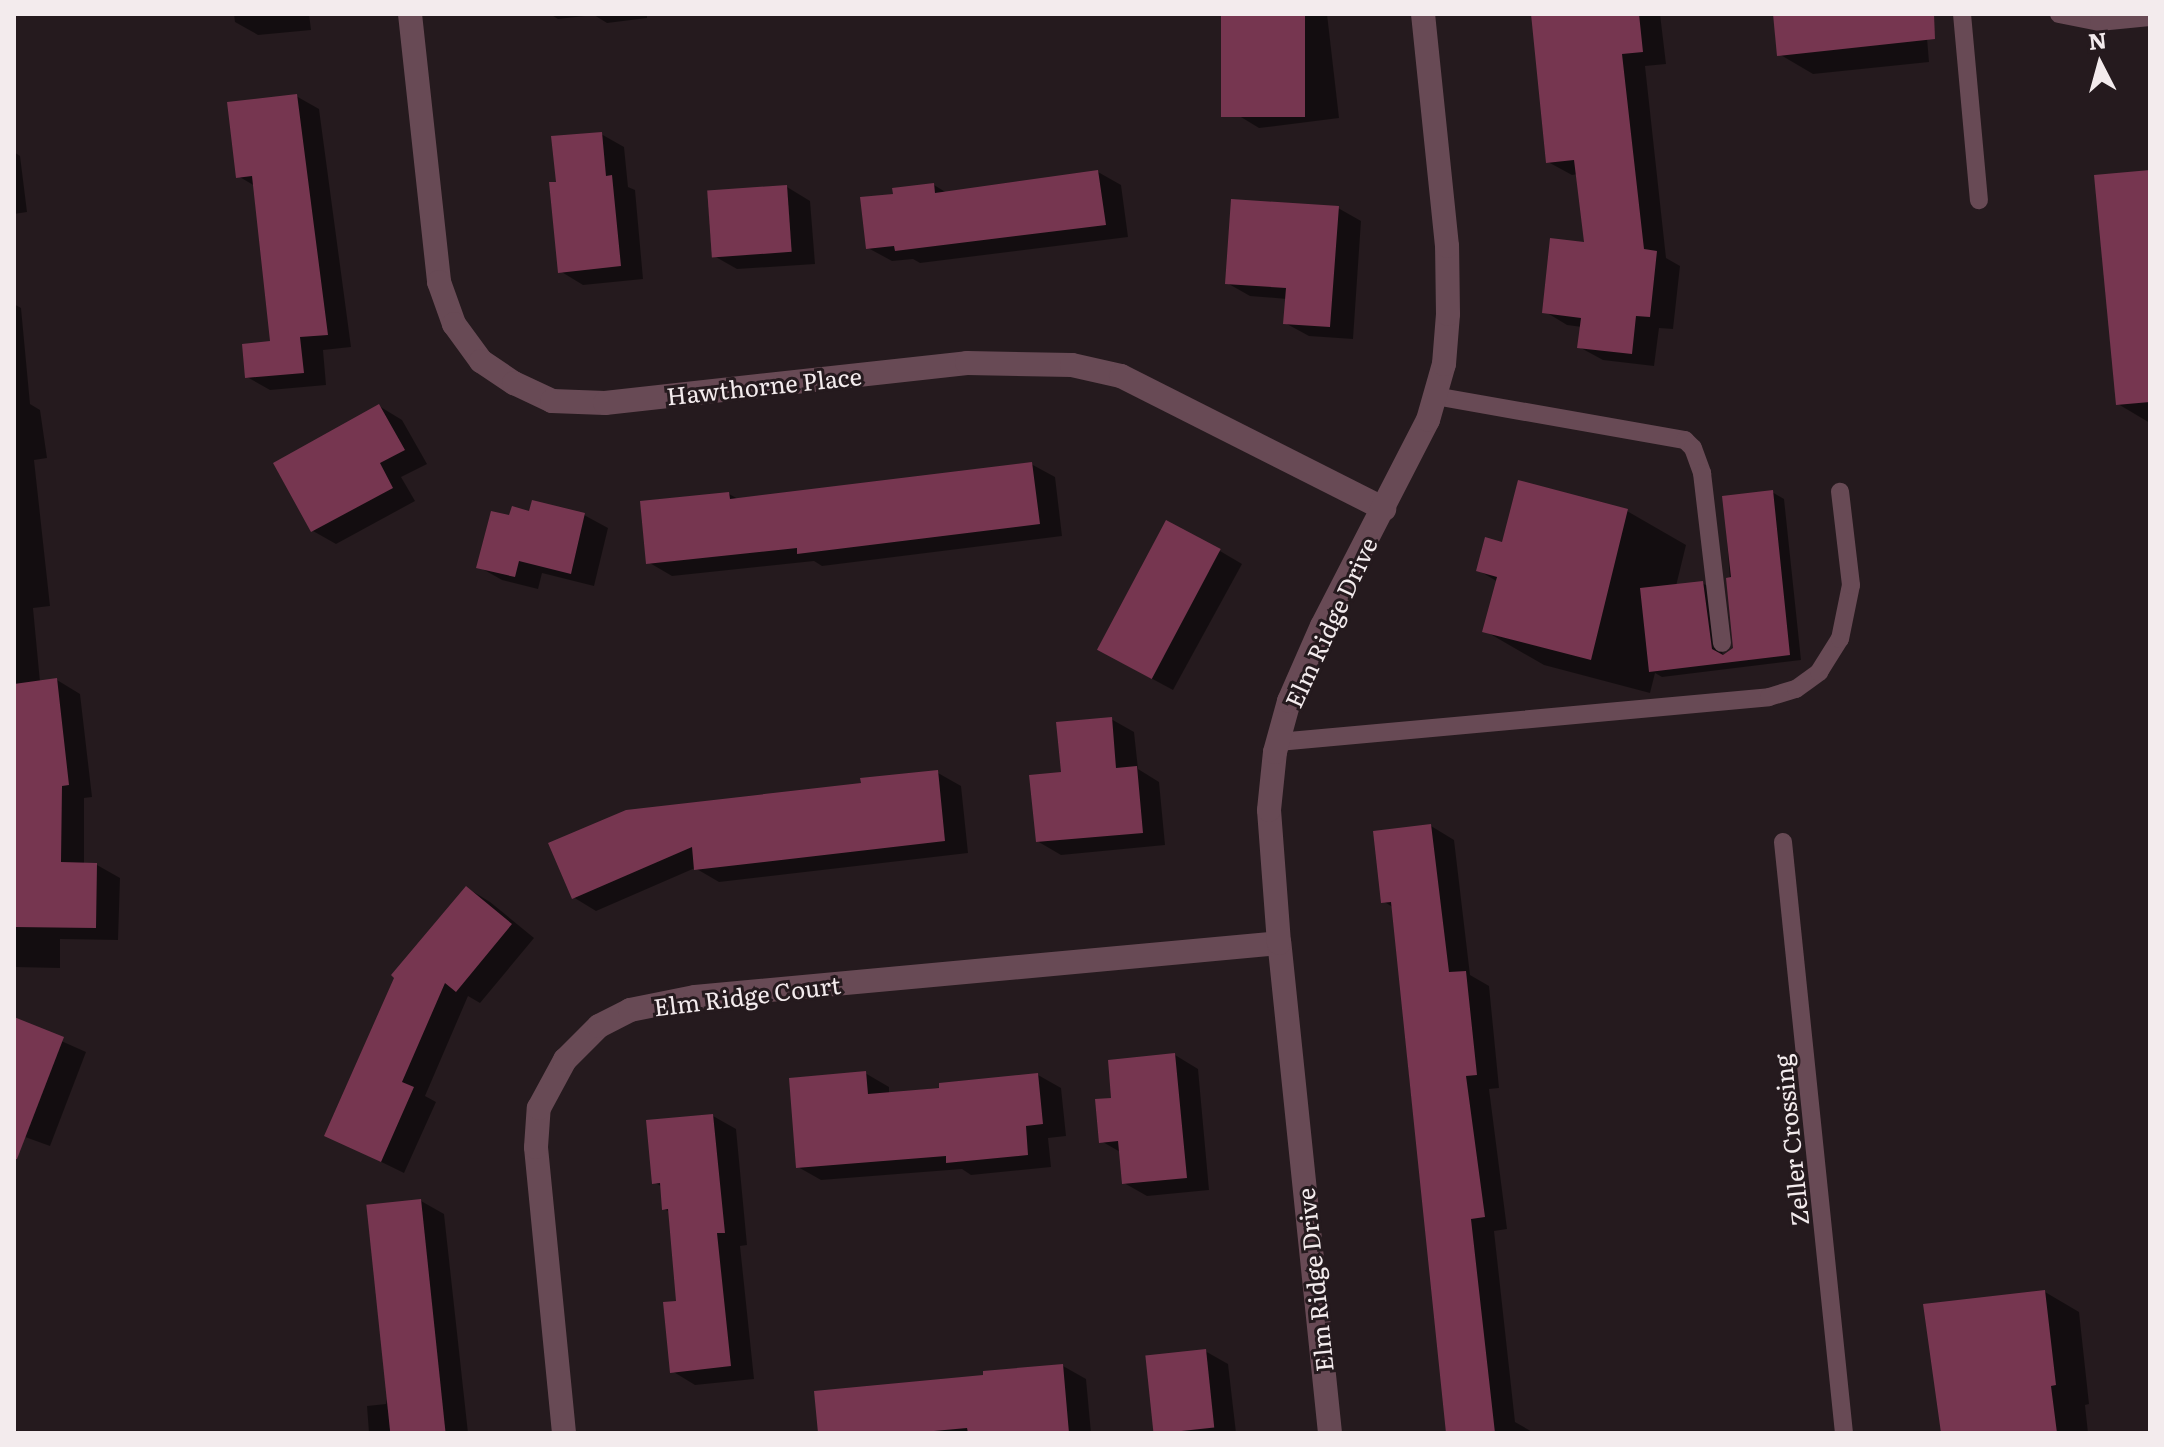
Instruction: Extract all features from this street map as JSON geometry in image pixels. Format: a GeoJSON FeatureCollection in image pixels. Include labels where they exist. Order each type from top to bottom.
{"type":"FeatureCollection","features":[{"type":"Feature","properties":{"kind":"street","name":"Hawthorne Place"},"geometry":{"type":"LineString","coordinates":[[410,14],[439,282],[454,324],[463,337],[481,361],[514,383],[552,401],[605,403],[967,363],[1072,365],[1121,376],[1384,509]]}},
{"type":"Feature","properties":{"kind":"street","name":"Elm Ridge Drive"},"geometry":{"type":"LineString","coordinates":[[1330,1433],[1279,943],[1269,810],[1278,742],[1289,701],[1322,626],[1428,420],[1444,364],[1447,246],[1423,14]]}},
{"type":"Feature","properties":{"kind":"street","name":"Elm Ridge Court"},"geometry":{"type":"LineString","coordinates":[[564,1433],[536,1147],[539,1108],[565,1060],[599,1026],[630,1010],[695,997],[1279,943]]}},
{"type":"Feature","properties":{"kind":"lane"},"geometry":{"type":"LineString","coordinates":[[1962,14],[1979,200]]}},
{"type":"Feature","properties":{"kind":"lane"},"geometry":{"type":"LineString","coordinates":[[2059,14],[2099,22],[2150,17]]}},
{"type":"Feature","properties":{"kind":"lane"},"geometry":{"type":"LineString","coordinates":[[1435,396],[1685,440],[1693,448],[1702,473],[1722,643]]}},
{"type":"Feature","properties":{"kind":"lane"},"geometry":{"type":"LineString","coordinates":[[1278,742],[1753,698],[1796,689],[1819,672],[1840,639],[1851,585],[1840,492]]}},
{"type":"Feature","properties":{"kind":"lane","name":"Zeller Crossing"},"geometry":{"type":"LineString","coordinates":[[1783,842],[1844,1433]]}},
{"type":"Feature","properties":{"kind":"building"},"geometry":{"type":"Polygon","coordinates":[[[1221,14],[1305,14],[1305,117],[1221,117],[1221,14]]]}},
{"type":"Feature","properties":{"kind":"building"},"geometry":{"type":"Polygon","coordinates":[[[1531,14],[1639,14],[1643,52],[1622,54],[1644,249],[1657,251],[1650,317],[1636,316],[1632,354],[1577,348],[1581,318],[1542,313],[1550,238],[1584,242],[1574,160],[1546,163],[1531,14]]]}},
{"type":"Feature","properties":{"kind":"building"},"geometry":{"type":"Polygon","coordinates":[[[1773,14],[1934,14],[1935,39],[1777,56],[1773,14]]]}},
{"type":"Feature","properties":{"kind":"building"},"geometry":{"type":"Polygon","coordinates":[[[297,94],[328,335],[300,337],[304,373],[245,378],[242,344],[270,341],[252,176],[236,178],[227,102],[297,94]]]}},
{"type":"Feature","properties":{"kind":"building"},"geometry":{"type":"Polygon","coordinates":[[[602,132],[606,176],[612,175],[621,266],[558,273],[549,182],[556,182],[551,136],[602,132]]]}},
{"type":"Feature","properties":{"kind":"building"},"geometry":{"type":"Polygon","coordinates":[[[1098,170],[1106,225],[895,251],[894,246],[866,249],[860,197],[893,194],[892,188],[934,183],[935,193],[1098,170]]]}},
{"type":"Feature","properties":{"kind":"building"},"geometry":{"type":"Polygon","coordinates":[[[2150,170],[2150,402],[2116,405],[2094,175],[2150,170]]]}},
{"type":"Feature","properties":{"kind":"building"},"geometry":{"type":"Polygon","coordinates":[[[787,185],[792,252],[712,257],[707,191],[787,185]]]}},
{"type":"Feature","properties":{"kind":"building"},"geometry":{"type":"Polygon","coordinates":[[[1231,199],[1339,206],[1330,327],[1283,324],[1286,288],[1225,284],[1231,199]]]}},
{"type":"Feature","properties":{"kind":"building"},"geometry":{"type":"Polygon","coordinates":[[[379,404],[405,450],[380,463],[393,488],[311,532],[273,463],[379,404]]]}},
{"type":"Feature","properties":{"kind":"building"},"geometry":{"type":"Polygon","coordinates":[[[1032,462],[1040,524],[797,554],[797,548],[646,564],[640,501],[729,492],[730,499],[1032,462]]]}},
{"type":"Feature","properties":{"kind":"building"},"geometry":{"type":"Polygon","coordinates":[[[1518,480],[1628,509],[1591,660],[1482,632],[1497,577],[1476,571],[1485,537],[1502,542],[1518,480]]]}},
{"type":"Feature","properties":{"kind":"building"},"geometry":{"type":"Polygon","coordinates":[[[1773,490],[1790,655],[1649,672],[1640,588],[1703,581],[1712,649],[1723,655],[1733,648],[1726,578],[1731,577],[1722,496],[1773,490]]]}},
{"type":"Feature","properties":{"kind":"building"},"geometry":{"type":"Polygon","coordinates":[[[532,500],[585,513],[571,574],[519,561],[515,577],[476,568],[491,511],[509,515],[512,506],[529,511],[532,500]]]}},
{"type":"Feature","properties":{"kind":"building"},"geometry":{"type":"Polygon","coordinates":[[[1166,520],[1221,549],[1152,679],[1097,650],[1166,520]]]}},
{"type":"Feature","properties":{"kind":"building"},"geometry":{"type":"Polygon","coordinates":[[[57,678],[69,785],[62,786],[61,862],[97,863],[96,928],[14,927],[14,684],[57,678]]]}},
{"type":"Feature","properties":{"kind":"building"},"geometry":{"type":"Polygon","coordinates":[[[1112,717],[1116,768],[1137,766],[1143,833],[1036,842],[1029,775],[1061,772],[1056,722],[1112,717]]]}},
{"type":"Feature","properties":{"kind":"building"},"geometry":{"type":"Polygon","coordinates":[[[938,770],[945,841],[694,870],[692,847],[572,899],[548,843],[626,810],[861,783],[860,778],[938,770]]]}},
{"type":"Feature","properties":{"kind":"building"},"geometry":{"type":"Polygon","coordinates":[[[1431,824],[1449,972],[1466,971],[1477,1075],[1466,1076],[1485,1217],[1471,1219],[1495,1433],[1446,1433],[1391,902],[1381,903],[1373,831],[1431,824]]]}},
{"type":"Feature","properties":{"kind":"building"},"geometry":{"type":"Polygon","coordinates":[[[466,886],[512,924],[456,992],[445,983],[402,1082],[414,1087],[381,1162],[324,1136],[394,978],[391,975],[466,886]]]}},
{"type":"Feature","properties":{"kind":"building"},"geometry":{"type":"Polygon","coordinates":[[[14,1017],[64,1037],[17,1159],[14,1159],[14,1017]]]}},
{"type":"Feature","properties":{"kind":"building"},"geometry":{"type":"Polygon","coordinates":[[[1175,1053],[1187,1178],[1122,1184],[1118,1141],[1099,1143],[1095,1099],[1111,1098],[1108,1060],[1175,1053]]]}},
{"type":"Feature","properties":{"kind":"building"},"geometry":{"type":"Polygon","coordinates":[[[866,1071],[868,1094],[939,1088],[939,1083],[1038,1073],[1043,1124],[1026,1126],[1028,1155],[946,1163],[946,1156],[796,1168],[789,1078],[866,1071]]]}},
{"type":"Feature","properties":{"kind":"building"},"geometry":{"type":"Polygon","coordinates":[[[713,1114],[725,1233],[717,1233],[731,1366],[670,1373],[663,1302],[676,1301],[668,1209],[662,1210],[660,1183],[652,1184],[646,1120],[713,1114]]]}},
{"type":"Feature","properties":{"kind":"building"},"geometry":{"type":"Polygon","coordinates":[[[421,1199],[446,1433],[390,1433],[366,1205],[421,1199]]]}},
{"type":"Feature","properties":{"kind":"building"},"geometry":{"type":"Polygon","coordinates":[[[2045,1290],[2056,1385],[2051,1386],[2057,1433],[1941,1433],[1923,1304],[2045,1290]]]}},
{"type":"Feature","properties":{"kind":"building"},"geometry":{"type":"Polygon","coordinates":[[[1206,1349],[1214,1428],[1153,1433],[1145,1355],[1206,1349]]]}},
{"type":"Feature","properties":{"kind":"building"},"geometry":{"type":"Polygon","coordinates":[[[1063,1364],[1069,1433],[968,1433],[967,1428],[912,1433],[818,1433],[814,1391],[1063,1364]]]}}]}
